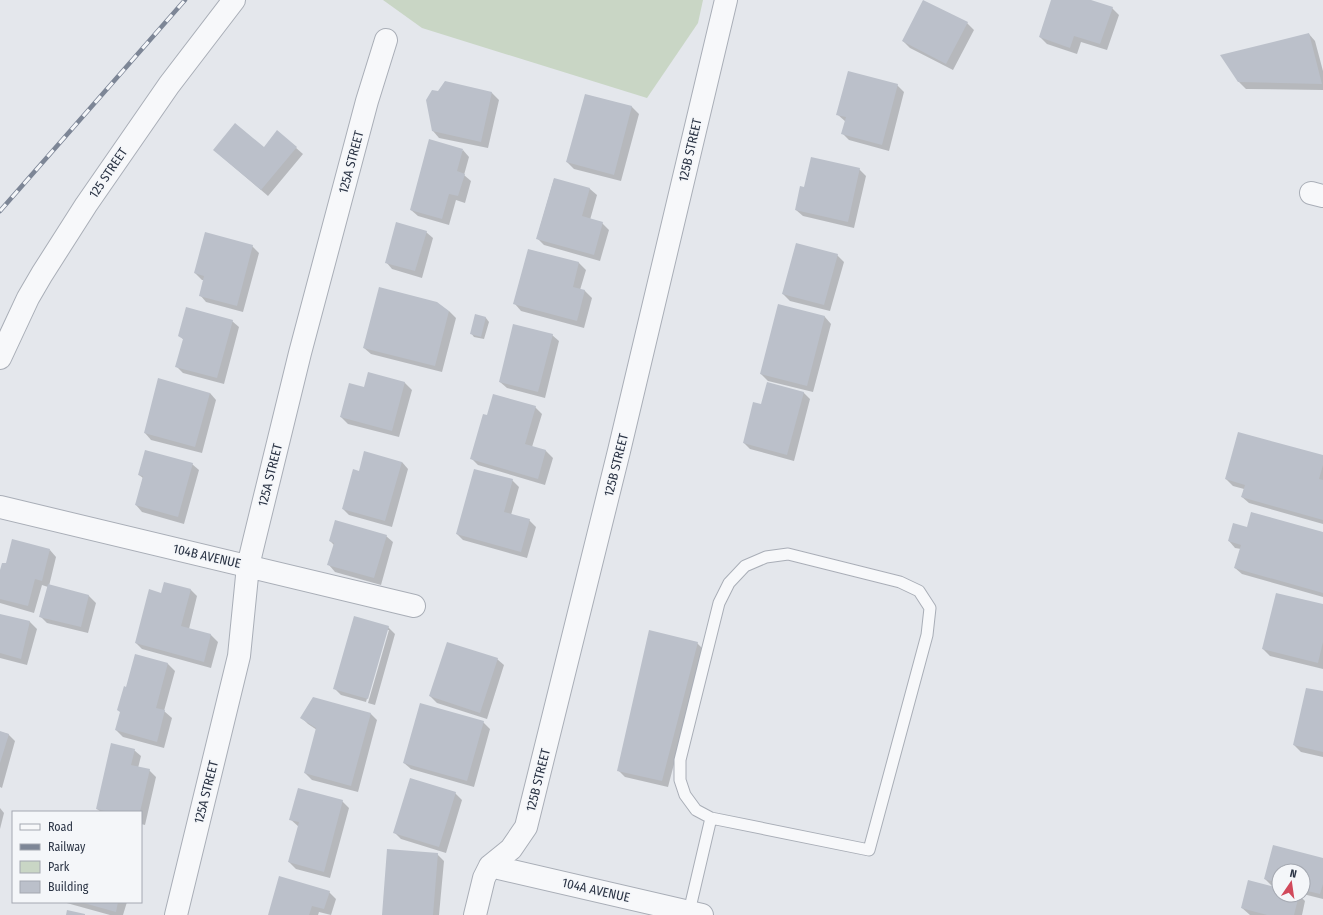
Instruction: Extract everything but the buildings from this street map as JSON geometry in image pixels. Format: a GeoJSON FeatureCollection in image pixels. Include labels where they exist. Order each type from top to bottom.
{"type":"FeatureCollection","features":[{"type":"Feature","properties":{"kind":"street","name":"125 STREET"},"geometry":{"type":"LineString","coordinates":[[0,358],[28,298],[86,205],[170,86],[234,0]]}},
{"type":"Feature","properties":{"kind":"street","name":"125B STREET"},"geometry":{"type":"LineString","coordinates":[[474,915],[484,878],[490,866],[511,849],[526,827],[619,452],[726,0]]}},
{"type":"Feature","properties":{"kind":"street","name":"125A STREET"},"geometry":{"type":"LineString","coordinates":[[176,915],[239,656],[243,629],[248,566],[304,338],[367,102],[386,40]]}},
{"type":"Feature","properties":{"kind":"street","name":"104B AVENUE"},"geometry":{"type":"LineString","coordinates":[[0,507],[414,606]]}},
{"type":"Feature","properties":{"kind":"street","name":"104A AVENUE"},"geometry":{"type":"LineString","coordinates":[[490,866],[695,913]]}},
{"type":"Feature","properties":{"kind":"lane"},"geometry":{"type":"LineString","coordinates":[[788,554],[900,582],[919,591],[930,608],[927,635],[869,850],[711,818],[696,810],[685,795],[680,780],[680,760],[719,603],[729,583],[745,566],[766,557],[788,554]]}},
{"type":"Feature","properties":{"kind":"lane"},"geometry":{"type":"LineString","coordinates":[[695,913],[711,818]]}},
{"type":"Feature","properties":{"kind":"green space"},"geometry":{"type":"Polygon","coordinates":[[[383,0],[703,0],[698,23],[647,98],[422,28],[383,0]]]}},
{"type":"Feature","properties":{"kind":"railway"},"geometry":{"type":"LineString","coordinates":[[0,211],[185,0]]}}]}
